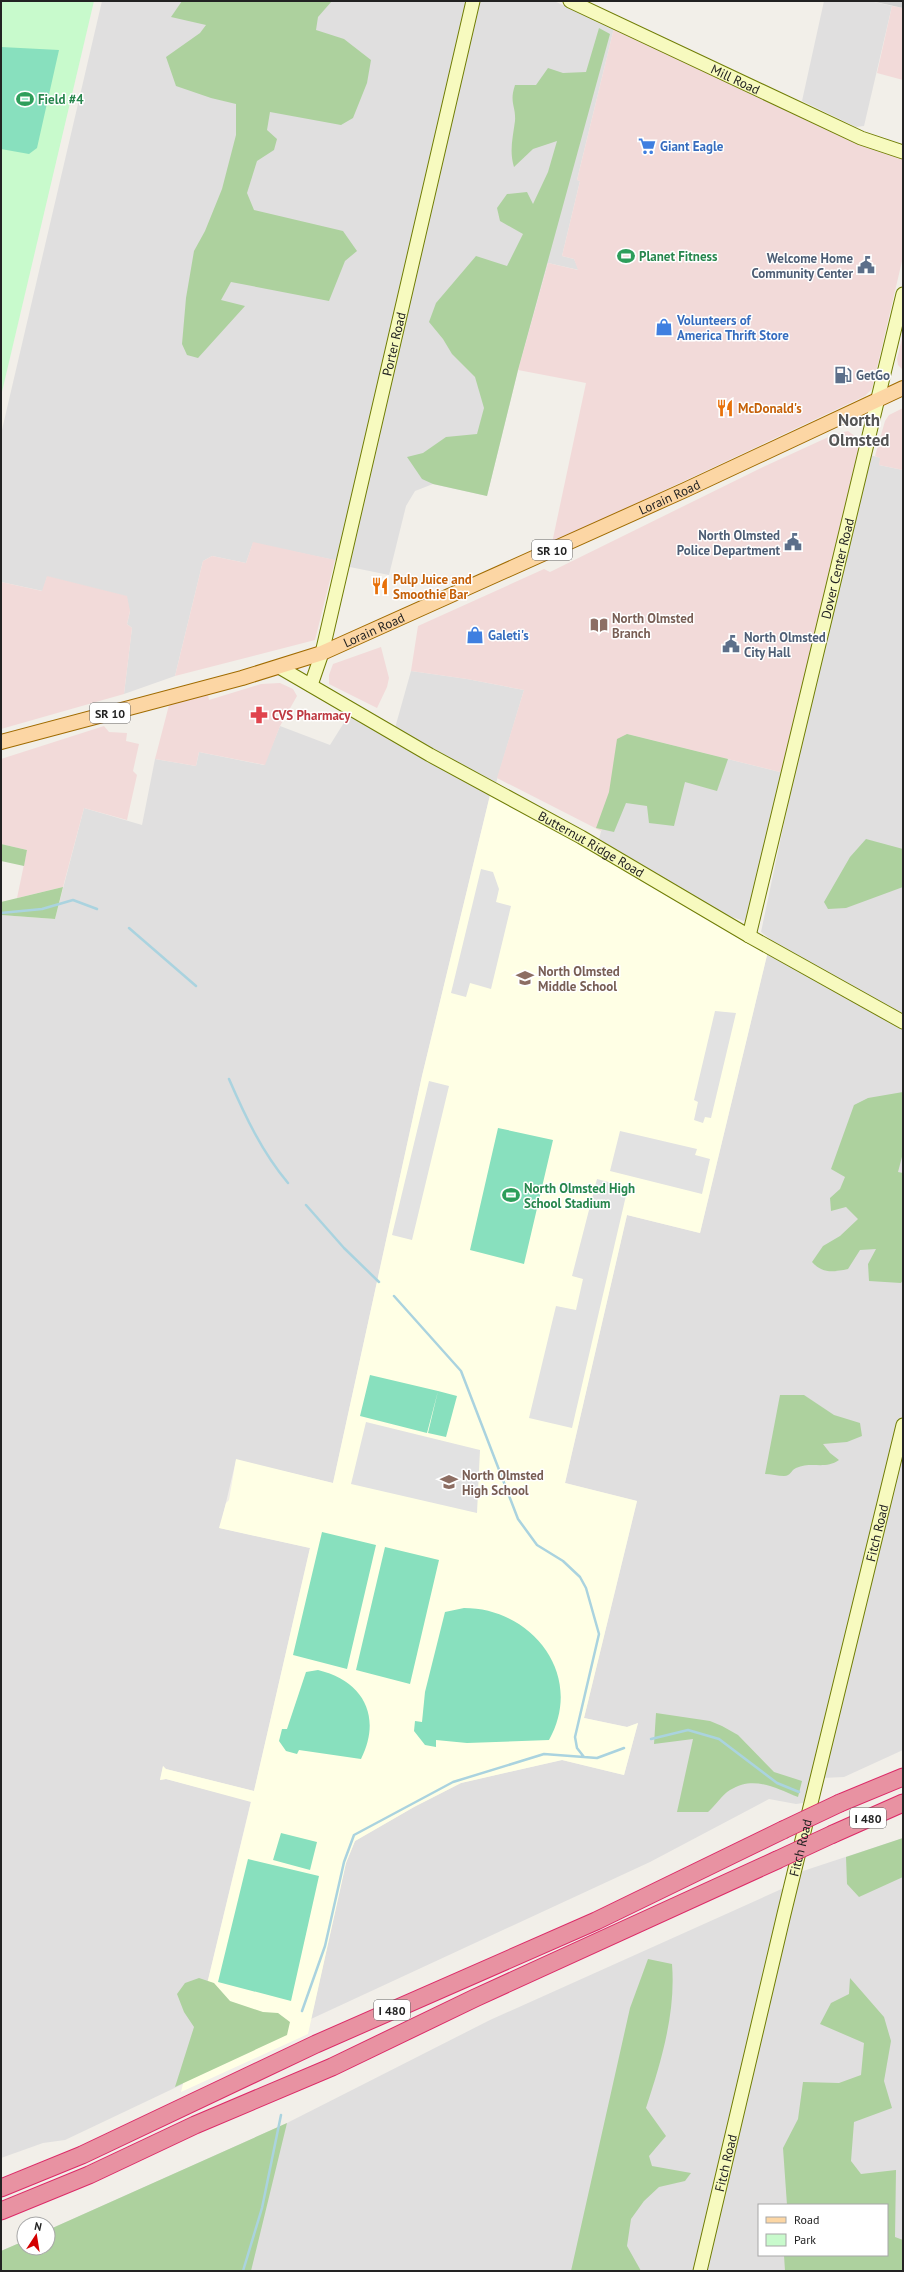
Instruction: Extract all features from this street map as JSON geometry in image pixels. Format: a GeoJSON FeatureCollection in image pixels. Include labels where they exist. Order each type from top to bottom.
{"type":"FeatureCollection","features":[{"type":"Feature","properties":{"kind":"highway","name":"I 480"},"geometry":{"type":"LineString","coordinates":[[1,2188],[82,2155],[316,2044],[596,1921],[840,1803],[903,1777]]}},
{"type":"Feature","properties":{"kind":"highway","name":"I 480"},"geometry":{"type":"LineString","coordinates":[[1,2211],[89,2175],[195,2126],[332,2067],[833,1834],[903,1803]]}},
{"type":"Feature","properties":{"kind":"main road","name":"Lorain Road"},"geometry":{"type":"LineString","coordinates":[[1,742],[279,667],[322,653],[665,499],[903,388]]}},
{"type":"Feature","properties":{"kind":"street","name":"Porter Road"},"geometry":{"type":"LineString","coordinates":[[311,686],[322,653],[473,1]]}},
{"type":"Feature","properties":{"kind":"street","name":"Mill Road"},"geometry":{"type":"LineString","coordinates":[[570,1],[861,138],[903,152]]}},
{"type":"Feature","properties":{"kind":"street","name":"Dover Center Road"},"geometry":{"type":"LineString","coordinates":[[750,936],[826,612],[880,398],[903,294]]}},
{"type":"Feature","properties":{"kind":"street","name":"Butternut Ridge Road"},"geometry":{"type":"LineString","coordinates":[[279,667],[430,755],[581,837],[750,936],[903,1022]]}},
{"type":"Feature","properties":{"kind":"street","name":"Fitch Road"},"geometry":{"type":"LineString","coordinates":[[700,2271],[784,1914],[903,1425]]}},
{"type":"Feature","properties":{"kind":"shaded area"},"geometry":{"type":"Polygon","coordinates":[[[102,1],[470,1],[339,561],[253,543],[246,563],[212,556],[203,561],[175,676],[124,694],[132,628],[127,624],[130,611],[47,577],[43,591],[1,582],[1,434],[102,1]]]}},
{"type":"Feature","properties":{"kind":"shaded area"},"geometry":{"type":"Polygon","coordinates":[[[480,1],[554,1],[614,28],[577,180],[580,181],[562,256],[574,259],[579,270],[548,263],[518,370],[487,496],[433,484],[415,491],[406,506],[389,575],[345,566],[480,1]]]}},
{"type":"Feature","properties":{"kind":"shaded area"},"geometry":{"type":"Polygon","coordinates":[[[824,1],[870,1],[892,6],[864,126],[856,127],[802,101],[824,1]]]}},
{"type":"Feature","properties":{"kind":"shaded area"},"geometry":{"type":"Polygon","coordinates":[[[871,1],[903,1],[903,8],[871,1]]]}},
{"type":"Feature","properties":{"kind":"shaded area"},"geometry":{"type":"Polygon","coordinates":[[[892,6],[903,8],[903,80],[877,73],[892,6]]]}},
{"type":"Feature","properties":{"kind":"shaded area"},"geometry":{"type":"Polygon","coordinates":[[[614,28],[860,144],[903,158],[903,257],[872,389],[865,396],[552,543],[586,383],[518,370],[548,263],[578,270],[574,259],[562,256],[580,181],[577,180],[614,28]]]}},
{"type":"Feature","properties":{"kind":"shaded area"},"geometry":{"type":"Polygon","coordinates":[[[903,334],[903,370],[898,365],[897,359],[903,334]]]}},
{"type":"Feature","properties":{"kind":"shaded area"},"geometry":{"type":"Polygon","coordinates":[[[903,408],[903,470],[879,465],[880,458],[875,456],[885,421],[889,415],[903,408]]]}},
{"type":"Feature","properties":{"kind":"shaded area"},"geometry":{"type":"Polygon","coordinates":[[[848,431],[860,440],[860,447],[784,773],[627,734],[601,831],[497,778],[524,690],[467,679],[411,671],[418,626],[544,569],[550,572],[763,467],[835,434],[848,431]]]}},
{"type":"Feature","properties":{"kind":"shaded area"},"geometry":{"type":"Polygon","coordinates":[[[870,455],[881,458],[879,465],[903,470],[903,1016],[775,943],[761,932],[807,714],[870,455]]]}},
{"type":"Feature","properties":{"kind":"shaded area"},"geometry":{"type":"Polygon","coordinates":[[[253,542],[335,560],[315,640],[175,676],[203,561],[212,556],[246,563],[253,542]]]}},
{"type":"Feature","properties":{"kind":"shaded area"},"geometry":{"type":"Polygon","coordinates":[[[47,576],[127,596],[130,611],[127,624],[132,628],[124,694],[1,729],[1,582],[42,591],[47,576]]]}},
{"type":"Feature","properties":{"kind":"shaded area"},"geometry":{"type":"Polygon","coordinates":[[[381,647],[389,678],[387,687],[377,708],[329,684],[329,675],[333,664],[381,647]]]}},
{"type":"Feature","properties":{"kind":"shaded area"},"geometry":{"type":"Polygon","coordinates":[[[411,671],[467,679],[524,690],[496,783],[395,728],[411,671]]]}},
{"type":"Feature","properties":{"kind":"shaded area"},"geometry":{"type":"Polygon","coordinates":[[[280,683],[293,689],[297,696],[280,726],[265,765],[199,752],[196,766],[155,759],[169,705],[190,697],[208,695],[209,700],[261,684],[280,683]]]}},
{"type":"Feature","properties":{"kind":"shaded area"},"geometry":{"type":"Polygon","coordinates":[[[350,713],[491,791],[422,1076],[333,1483],[236,1460],[220,1528],[310,1548],[254,1791],[166,1769],[163,1766],[160,1780],[166,1779],[251,1801],[183,2084],[65,2140],[43,2143],[1,2158],[1,915],[55,919],[84,808],[142,825],[155,759],[196,766],[199,752],[264,765],[280,726],[330,745],[350,713]]]}},
{"type":"Feature","properties":{"kind":"shaded area"},"geometry":{"type":"Polygon","coordinates":[[[104,726],[109,732],[127,733],[126,741],[139,744],[133,771],[137,775],[127,820],[84,808],[63,887],[17,898],[27,850],[1,844],[1,759],[104,726]]]}},
{"type":"Feature","properties":{"kind":"shaded area"},"geometry":{"type":"Polygon","coordinates":[[[627,734],[784,773],[751,915],[744,921],[729,916],[599,839],[627,734]]]}},
{"type":"Feature","properties":{"kind":"shaded area","name":"North Olmsted High School"},"geometry":{"type":"Polygon","coordinates":[[[491,791],[768,951],[700,1233],[627,1215],[565,1483],[637,1501],[584,1718],[627,1727],[638,1723],[624,1775],[562,1760],[461,1783],[414,1807],[355,1841],[346,1863],[308,2034],[181,2092],[251,1802],[166,1779],[160,1780],[163,1766],[166,1769],[254,1791],[310,1548],[219,1528],[226,1503],[229,1500],[236,1459],[333,1483],[422,1076],[491,791]]]}},
{"type":"Feature","properties":{"kind":"shaded area"},"geometry":{"type":"Polygon","coordinates":[[[481,869],[493,872],[499,889],[496,902],[511,906],[491,989],[470,983],[466,997],[451,993],[481,869]]]}},
{"type":"Feature","properties":{"kind":"shaded area"},"geometry":{"type":"Polygon","coordinates":[[[768,951],[903,1029],[903,1750],[844,1777],[822,1778],[810,1802],[796,1804],[769,1799],[650,1862],[311,2019],[346,1863],[355,1841],[414,1807],[461,1783],[562,1760],[624,1775],[638,1723],[627,1727],[584,1718],[637,1501],[565,1483],[627,1215],[700,1233],[768,951]]]}},
{"type":"Feature","properties":{"kind":"shaded area"},"geometry":{"type":"Polygon","coordinates":[[[715,1011],[736,1013],[711,1118],[705,1117],[703,1123],[694,1120],[698,1102],[694,1100],[715,1011]]]}},
{"type":"Feature","properties":{"kind":"shaded area"},"geometry":{"type":"Polygon","coordinates":[[[429,1081],[449,1086],[412,1240],[392,1235],[429,1081]]]}},
{"type":"Feature","properties":{"kind":"shaded area"},"geometry":{"type":"Polygon","coordinates":[[[620,1131],[697,1149],[695,1155],[710,1159],[702,1194],[610,1171],[620,1131]]]}},
{"type":"Feature","properties":{"kind":"shaded area"},"geometry":{"type":"Polygon","coordinates":[[[597,1179],[628,1187],[572,1428],[529,1418],[556,1306],[576,1310],[583,1279],[572,1276],[597,1179]]]}},
{"type":"Feature","properties":{"kind":"shaded area"},"geometry":{"type":"Polygon","coordinates":[[[366,1422],[480,1450],[477,1513],[351,1484],[366,1422]]]}},
{"type":"Feature","properties":{"kind":"shaded area"},"geometry":{"type":"Polygon","coordinates":[[[903,1838],[903,2271],[704,2271],[800,1872],[903,1838]]]}},
{"type":"Feature","properties":{"kind":"shaded area"},"geometry":{"type":"Polygon","coordinates":[[[786,1887],[697,2271],[1,2271],[1,2251],[16,2244],[16,2256],[56,2256],[56,2226],[287,2123],[490,2020],[786,1887]]]}},
{"type":"Feature","properties":{"kind":"green space"},"geometry":{"type":"Polygon","coordinates":[[[1,1],[94,1],[1,396],[1,1]]]}},
{"type":"Feature","properties":{"kind":"green space"},"geometry":{"type":"Polygon","coordinates":[[[182,1],[332,1],[318,17],[316,30],[344,39],[371,60],[367,83],[353,118],[341,125],[270,112],[267,130],[277,139],[274,150],[257,161],[247,193],[254,210],[343,231],[357,251],[345,261],[329,301],[231,282],[221,300],[245,306],[198,358],[187,355],[182,344],[186,298],[194,251],[205,231],[222,189],[236,135],[236,104],[211,98],[176,86],[166,57],[200,33],[206,25],[171,17],[182,1]]]}},
{"type":"Feature","properties":{"kind":"green space"},"geometry":{"type":"Polygon","coordinates":[[[599,28],[610,34],[518,370],[487,496],[433,484],[422,479],[407,457],[423,453],[446,437],[477,434],[484,408],[475,377],[452,354],[443,339],[429,322],[436,303],[476,256],[507,266],[523,234],[500,221],[497,208],[507,194],[527,192],[533,204],[548,172],[557,141],[533,149],[514,167],[512,138],[515,121],[513,91],[515,85],[536,85],[548,68],[563,73],[586,72],[599,28]]]}},
{"type":"Feature","properties":{"kind":"green space","name":"Field #4"},"geometry":{"type":"Polygon","coordinates":[[[1,47],[59,50],[37,148],[29,154],[1,149],[1,47]]]}},
{"type":"Feature","properties":{"kind":"green space"},"geometry":{"type":"Polygon","coordinates":[[[627,734],[728,759],[717,791],[685,782],[674,826],[649,823],[647,806],[626,803],[614,832],[596,828],[609,792],[617,739],[627,734]]]}},
{"type":"Feature","properties":{"kind":"green space"},"geometry":{"type":"Polygon","coordinates":[[[866,839],[903,849],[903,887],[846,908],[828,909],[824,902],[850,857],[866,839]]]}},
{"type":"Feature","properties":{"kind":"green space"},"geometry":{"type":"Polygon","coordinates":[[[1,844],[27,850],[24,866],[1,861],[1,844]]]}},
{"type":"Feature","properties":{"kind":"green space"},"geometry":{"type":"Polygon","coordinates":[[[63,887],[55,919],[1,915],[1,902],[63,887]]]}},
{"type":"Feature","properties":{"kind":"green space"},"geometry":{"type":"Polygon","coordinates":[[[903,1092],[903,1153],[898,1172],[903,1173],[903,1280],[901,1283],[869,1281],[868,1264],[876,1249],[860,1250],[848,1269],[828,1271],[820,1269],[812,1262],[823,1246],[840,1236],[858,1219],[846,1207],[831,1211],[830,1198],[840,1189],[845,1177],[831,1169],[854,1105],[868,1098],[903,1092]]]}},
{"type":"Feature","properties":{"kind":"green space","name":"North Olmsted High School Stadium"},"geometry":{"type":"Polygon","coordinates":[[[498,1128],[553,1140],[524,1264],[470,1250],[498,1128]]]}},
{"type":"Feature","properties":{"kind":"green space"},"geometry":{"type":"Polygon","coordinates":[[[370,1375],[438,1391],[427,1433],[360,1416],[370,1375]]]}},
{"type":"Feature","properties":{"kind":"green space"},"geometry":{"type":"Polygon","coordinates":[[[438,1391],[457,1396],[446,1437],[428,1433],[438,1391]]]}},
{"type":"Feature","properties":{"kind":"green space"},"geometry":{"type":"Polygon","coordinates":[[[780,1395],[804,1395],[834,1415],[860,1423],[862,1436],[847,1442],[823,1444],[830,1453],[839,1460],[834,1463],[802,1466],[794,1469],[786,1476],[765,1474],[780,1395]]]}},
{"type":"Feature","properties":{"kind":"green space"},"geometry":{"type":"Polygon","coordinates":[[[322,1532],[376,1545],[347,1669],[293,1655],[322,1532]]]}},
{"type":"Feature","properties":{"kind":"green space"},"geometry":{"type":"Polygon","coordinates":[[[385,1547],[439,1560],[410,1684],[356,1670],[385,1547]]]}},
{"type":"Feature","properties":{"kind":"green space"},"geometry":{"type":"Polygon","coordinates":[[[464,1608],[489,1611],[511,1620],[531,1633],[546,1650],[556,1670],[561,1692],[559,1716],[549,1740],[467,1743],[436,1740],[436,1747],[425,1745],[414,1731],[415,1721],[422,1722],[425,1692],[445,1612],[464,1608]]]}},
{"type":"Feature","properties":{"kind":"green space"},"geometry":{"type":"Polygon","coordinates":[[[318,1670],[334,1675],[347,1683],[357,1692],[365,1703],[369,1715],[370,1729],[367,1744],[361,1759],[299,1750],[297,1754],[286,1751],[279,1741],[282,1729],[287,1729],[306,1672],[318,1670]]]}},
{"type":"Feature","properties":{"kind":"green space"},"geometry":{"type":"Polygon","coordinates":[[[656,1713],[710,1721],[738,1735],[774,1772],[802,1781],[798,1797],[764,1784],[756,1783],[739,1786],[730,1790],[708,1812],[677,1812],[693,1739],[654,1744],[656,1713]]]}},
{"type":"Feature","properties":{"kind":"green space"},"geometry":{"type":"Polygon","coordinates":[[[281,1833],[317,1842],[310,1870],[273,1860],[281,1833]]]}},
{"type":"Feature","properties":{"kind":"green space"},"geometry":{"type":"Polygon","coordinates":[[[903,1838],[903,1877],[859,1897],[847,1884],[846,1857],[903,1838]]]}},
{"type":"Feature","properties":{"kind":"green space"},"geometry":{"type":"Polygon","coordinates":[[[248,1859],[319,1876],[291,2001],[218,1982],[248,1859]]]}},
{"type":"Feature","properties":{"kind":"green space"},"geometry":{"type":"Polygon","coordinates":[[[648,1959],[672,1964],[673,1982],[672,2001],[666,2037],[646,2108],[666,2136],[649,2156],[652,2166],[691,2173],[685,2181],[659,2187],[644,2201],[631,2219],[627,2246],[641,2271],[571,2271],[630,2008],[648,1959]]]}},
{"type":"Feature","properties":{"kind":"green space"},"geometry":{"type":"Polygon","coordinates":[[[199,1978],[214,1983],[230,2001],[263,2012],[278,2013],[290,2022],[287,2035],[175,2087],[194,2027],[184,2012],[177,1994],[185,1983],[199,1978]]]}},
{"type":"Feature","properties":{"kind":"green space"},"geometry":{"type":"Polygon","coordinates":[[[850,1978],[884,2017],[891,2041],[884,2081],[892,2108],[854,2122],[851,2161],[861,2174],[896,2170],[895,2237],[903,2240],[903,2271],[785,2271],[784,2256],[888,2256],[888,2204],[787,2204],[783,2148],[798,2119],[803,2082],[839,2083],[861,2075],[864,2043],[820,2024],[831,2003],[849,1994],[850,1978]]]}},
{"type":"Feature","properties":{"kind":"green space"},"geometry":{"type":"Polygon","coordinates":[[[287,2123],[251,2271],[1,2271],[1,2251],[16,2244],[16,2256],[56,2256],[56,2226],[287,2123]]]}},
{"type":"Feature","properties":{"kind":"waterway"},"geometry":{"type":"LineString","coordinates":[[1,913],[42,909],[73,900],[97,909]]}},
{"type":"Feature","properties":{"kind":"waterway"},"geometry":{"type":"LineString","coordinates":[[129,928],[196,986]]}},
{"type":"Feature","properties":{"kind":"waterway"},"geometry":{"type":"LineString","coordinates":[[229,1079],[262,1146],[288,1183]]}},
{"type":"Feature","properties":{"kind":"waterway"},"geometry":{"type":"LineString","coordinates":[[306,1205],[344,1248],[379,1282]]}},
{"type":"Feature","properties":{"kind":"waterway"},"geometry":{"type":"LineString","coordinates":[[394,1296],[461,1371],[518,1519],[537,1545],[563,1561],[580,1577],[586,1588],[599,1634],[575,1737],[577,1748],[584,1757]]}},
{"type":"Feature","properties":{"kind":"waterway"},"geometry":{"type":"LineString","coordinates":[[651,1739],[688,1730],[719,1739],[777,1783],[799,1792]]}},
{"type":"Feature","properties":{"kind":"waterway"},"geometry":{"type":"LineString","coordinates":[[302,2011],[325,1946],[344,1862],[354,1835],[453,1782],[544,1754],[597,1758],[624,1748]]}},
{"type":"Feature","properties":{"kind":"waterway"},"geometry":{"type":"LineString","coordinates":[[243,2271],[262,2208],[281,2115]]}},
{"type":"Feature","properties":{"kind":"place","name":"Field #4"},"geometry":{"type":"Point","coordinates":[25,99]}},
{"type":"Feature","properties":{"kind":"place","name":"Giant Eagle"},"geometry":{"type":"Point","coordinates":[647,146]}},
{"type":"Feature","properties":{"kind":"place","name":"Planet Fitness"},"geometry":{"type":"Point","coordinates":[626,256]}},
{"type":"Feature","properties":{"kind":"place","name":"Welcome Home Community Center"},"geometry":{"type":"Point","coordinates":[866,265]}},
{"type":"Feature","properties":{"kind":"place","name":"Volunteers of America Thrift Store"},"geometry":{"type":"Point","coordinates":[664,327]}},
{"type":"Feature","properties":{"kind":"place","name":"GetGo"},"geometry":{"type":"Point","coordinates":[843,375]}},
{"type":"Feature","properties":{"kind":"place","name":"McDonald's"},"geometry":{"type":"Point","coordinates":[725,408]}},
{"type":"Feature","properties":{"kind":"place","name":"North Olmsted Police Department"},"geometry":{"type":"Point","coordinates":[793,542]}},
{"type":"Feature","properties":{"kind":"place","name":"Pulp Juice and Smoothie Bar"},"geometry":{"type":"Point","coordinates":[380,586]}},
{"type":"Feature","properties":{"kind":"place","name":"North Olmsted Branch"},"geometry":{"type":"Point","coordinates":[599,625]}},
{"type":"Feature","properties":{"kind":"place","name":"Galeti's"},"geometry":{"type":"Point","coordinates":[475,635]}},
{"type":"Feature","properties":{"kind":"place","name":"North Olmsted City Hall"},"geometry":{"type":"Point","coordinates":[731,644]}},
{"type":"Feature","properties":{"kind":"place","name":"CVS Pharmacy"},"geometry":{"type":"Point","coordinates":[259,715]}},
{"type":"Feature","properties":{"kind":"place","name":"North Olmsted Middle School"},"geometry":{"type":"Point","coordinates":[525,978]}},
{"type":"Feature","properties":{"kind":"place","name":"North Olmsted High School Stadium"},"geometry":{"type":"Point","coordinates":[511,1195]}},
{"type":"Feature","properties":{"kind":"place","name":"North Olmsted High School"},"geometry":{"type":"Point","coordinates":[449,1482]}},
{"type":"Feature","properties":{"kind":"district","name":"North Olmsted"},"geometry":{"type":"Point","coordinates":[859,430]}}]}
